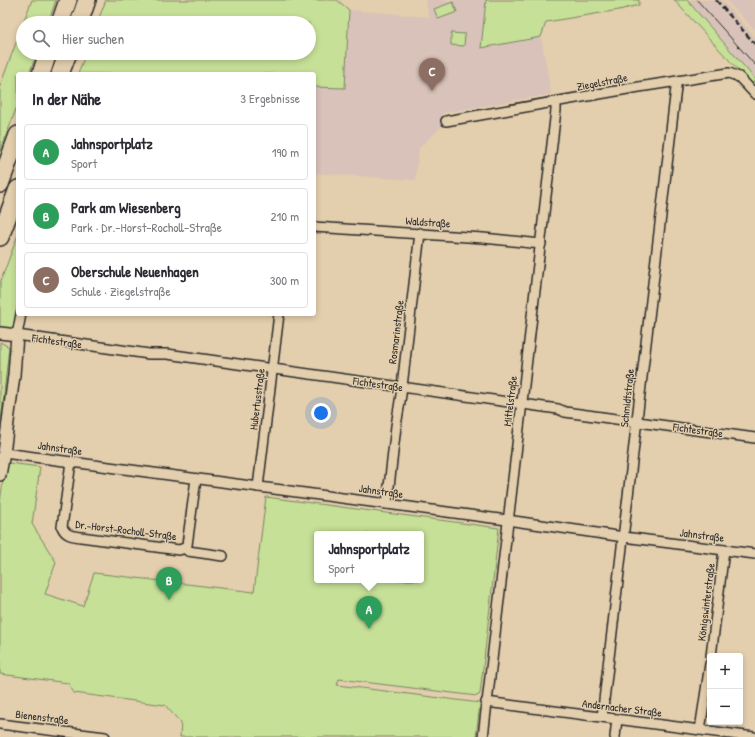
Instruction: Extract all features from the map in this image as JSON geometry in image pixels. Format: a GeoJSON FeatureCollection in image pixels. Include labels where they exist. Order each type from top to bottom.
{"type":"FeatureCollection","features":[{"type":"Feature","properties":{"kind":"highway"},"geometry":{"type":"LineString","coordinates":[[62,16],[68,0]]}},
{"type":"Feature","properties":{"kind":"highway"},"geometry":{"type":"LineString","coordinates":[[81,16],[87,0]]}},
{"type":"Feature","properties":{"kind":"highway"},"geometry":{"type":"LineString","coordinates":[[42,72],[46,60]]}},
{"type":"Feature","properties":{"kind":"highway"},"geometry":{"type":"LineString","coordinates":[[61,72],[65,60]]}},
{"type":"Feature","properties":{"kind":"highway"},"geometry":{"type":"LineString","coordinates":[[0,184],[16,140]]}},
{"type":"Feature","properties":{"kind":"highway"},"geometry":{"type":"LineString","coordinates":[[0,237],[16,194]]}},
{"type":"Feature","properties":{"kind":"street","name":"Ziegelstraße"},"geometry":{"type":"LineString","coordinates":[[446,121],[729,73],[739,77],[755,94]]}},
{"type":"Feature","properties":{"kind":"street","name":"Schmidtstraße"},"geometry":{"type":"LineString","coordinates":[[602,718],[676,82]]}},
{"type":"Feature","properties":{"kind":"street","name":"Mittelstraße"},"geometry":{"type":"LineString","coordinates":[[483,737],[541,244],[556,103]]}},
{"type":"Feature","properties":{"kind":"street","name":"Waldstraße"},"geometry":{"type":"LineString","coordinates":[[316,227],[420,233],[541,244]]}},
{"type":"Feature","properties":{"kind":"street","name":"Rosmarinstraße"},"geometry":{"type":"LineString","coordinates":[[387,504],[420,233]]}},
{"type":"Feature","properties":{"kind":"street"},"geometry":{"type":"LineString","coordinates":[[0,475],[15,366],[14,359],[17,335],[22,316]]}},
{"type":"Feature","properties":{"kind":"street","name":"Hubertusstraße"},"geometry":{"type":"LineString","coordinates":[[258,487],[279,316]]}},
{"type":"Feature","properties":{"kind":"street","name":"Fichtestraße"},"geometry":{"type":"LineString","coordinates":[[0,333],[146,353],[167,354],[755,438]]}},
{"type":"Feature","properties":{"kind":"street","name":"Jahnstraße"},"geometry":{"type":"LineString","coordinates":[[4,453],[508,520],[624,538],[755,554]]}},
{"type":"Feature","properties":{"kind":"street","name":"Dr.-Horst-Rocholl-Straße"},"geometry":{"type":"LineString","coordinates":[[70,462],[62,527],[69,535],[81,537],[179,550],[185,548],[187,545],[196,479]]}},
{"type":"Feature","properties":{"kind":"street","name":"Dr.-Horst-Rocholl-Straße"},"geometry":{"type":"LineString","coordinates":[[185,548],[188,551],[223,556]]}},
{"type":"Feature","properties":{"kind":"street","name":"Königswinterstraße"},"geometry":{"type":"LineString","coordinates":[[711,653],[724,550]]}},
{"type":"Feature","properties":{"kind":"street"},"geometry":{"type":"LineString","coordinates":[[700,730],[707,684]]}},
{"type":"Feature","properties":{"kind":"street","name":"Andernacher Straße"},"geometry":{"type":"LineString","coordinates":[[486,702],[754,737]]}},
{"type":"Feature","properties":{"kind":"street"},"geometry":{"type":"LineString","coordinates":[[615,737],[617,720]]}},
{"type":"Feature","properties":{"kind":"street","name":"Bienenstraße"},"geometry":{"type":"LineString","coordinates":[[0,724],[38,733],[105,737]]}},
{"type":"Feature","properties":{"kind":"shaded area"},"geometry":{"type":"Polygon","coordinates":[[[424,0],[486,0],[481,48],[541,37],[551,94],[442,113],[442,126],[419,148],[415,180],[316,173],[316,87],[345,87],[349,10],[429,17],[426,2],[424,0]]]}},
{"type":"Feature","properties":{"kind":"shaded area"},"geometry":{"type":"Polygon","coordinates":[[[687,0],[722,0],[755,37],[755,79],[687,0]]]}},
{"type":"Feature","properties":{"kind":"shaded area"},"geometry":{"type":"Polygon","coordinates":[[[726,0],[755,0],[755,30],[726,0]]]}},
{"type":"Feature","properties":{"kind":"green space"},"geometry":{"type":"Polygon","coordinates":[[[32,0],[56,0],[50,16],[26,16],[32,0]]]}},
{"type":"Feature","properties":{"kind":"green space"},"geometry":{"type":"Polygon","coordinates":[[[106,0],[337,0],[349,10],[345,88],[316,87],[316,72],[79,72],[83,60],[316,60],[316,16],[100,16],[106,0]]]}},
{"type":"Feature","properties":{"kind":"green space"},"geometry":{"type":"Polygon","coordinates":[[[486,0],[639,0],[639,5],[619,10],[546,22],[541,37],[481,48],[486,0]]]}},
{"type":"Feature","properties":{"kind":"green space"},"geometry":{"type":"Polygon","coordinates":[[[674,0],[687,0],[755,79],[755,81],[751,84],[674,0]]]}},
{"type":"Feature","properties":{"kind":"green space"},"geometry":{"type":"Polygon","coordinates":[[[453,2],[457,12],[438,19],[434,9],[453,2]]]}},
{"type":"Feature","properties":{"kind":"green space"},"geometry":{"type":"Polygon","coordinates":[[[451,33],[465,34],[464,46],[451,45],[451,33]]]}},
{"type":"Feature","properties":{"kind":"green space"},"geometry":{"type":"Polygon","coordinates":[[[16,43],[16,60],[34,60],[30,72],[16,72],[16,109],[0,152],[0,86],[16,43]]]}},
{"type":"Feature","properties":{"kind":"green space"},"geometry":{"type":"Polygon","coordinates":[[[16,240],[16,316],[12,329],[0,327],[0,283],[16,240]]]}},
{"type":"Feature","properties":{"kind":"green space"},"geometry":{"type":"Polygon","coordinates":[[[0,342],[9,347],[0,430],[0,342]]]}},
{"type":"Feature","properties":{"kind":"green space"},"geometry":{"type":"Polygon","coordinates":[[[9,463],[40,467],[32,524],[56,562],[45,594],[83,606],[94,573],[254,592],[266,497],[499,528],[480,694],[477,696],[339,679],[337,685],[480,703],[476,737],[180,737],[181,723],[165,705],[74,693],[68,683],[0,674],[0,503],[5,466],[9,463]]]}},
{"type":"Feature","properties":{"kind":"tram line"},"geometry":{"type":"LineString","coordinates":[[697,0],[755,65]]}},
{"type":"Feature","properties":{"kind":"railway"},"geometry":{"type":"LineString","coordinates":[[716,0],[755,44]]}},
{"type":"Feature","properties":{"kind":"place","name":"Oberschule Neuenhagen"},"geometry":{"type":"Point","coordinates":[432,91]}},
{"type":"Feature","properties":{"kind":"place","name":"Park am Wiesenberg"},"geometry":{"type":"Point","coordinates":[169,600]}},
{"type":"Feature","properties":{"kind":"place","name":"Jahnsportplatz"},"geometry":{"type":"Point","coordinates":[369,629]}}]}
